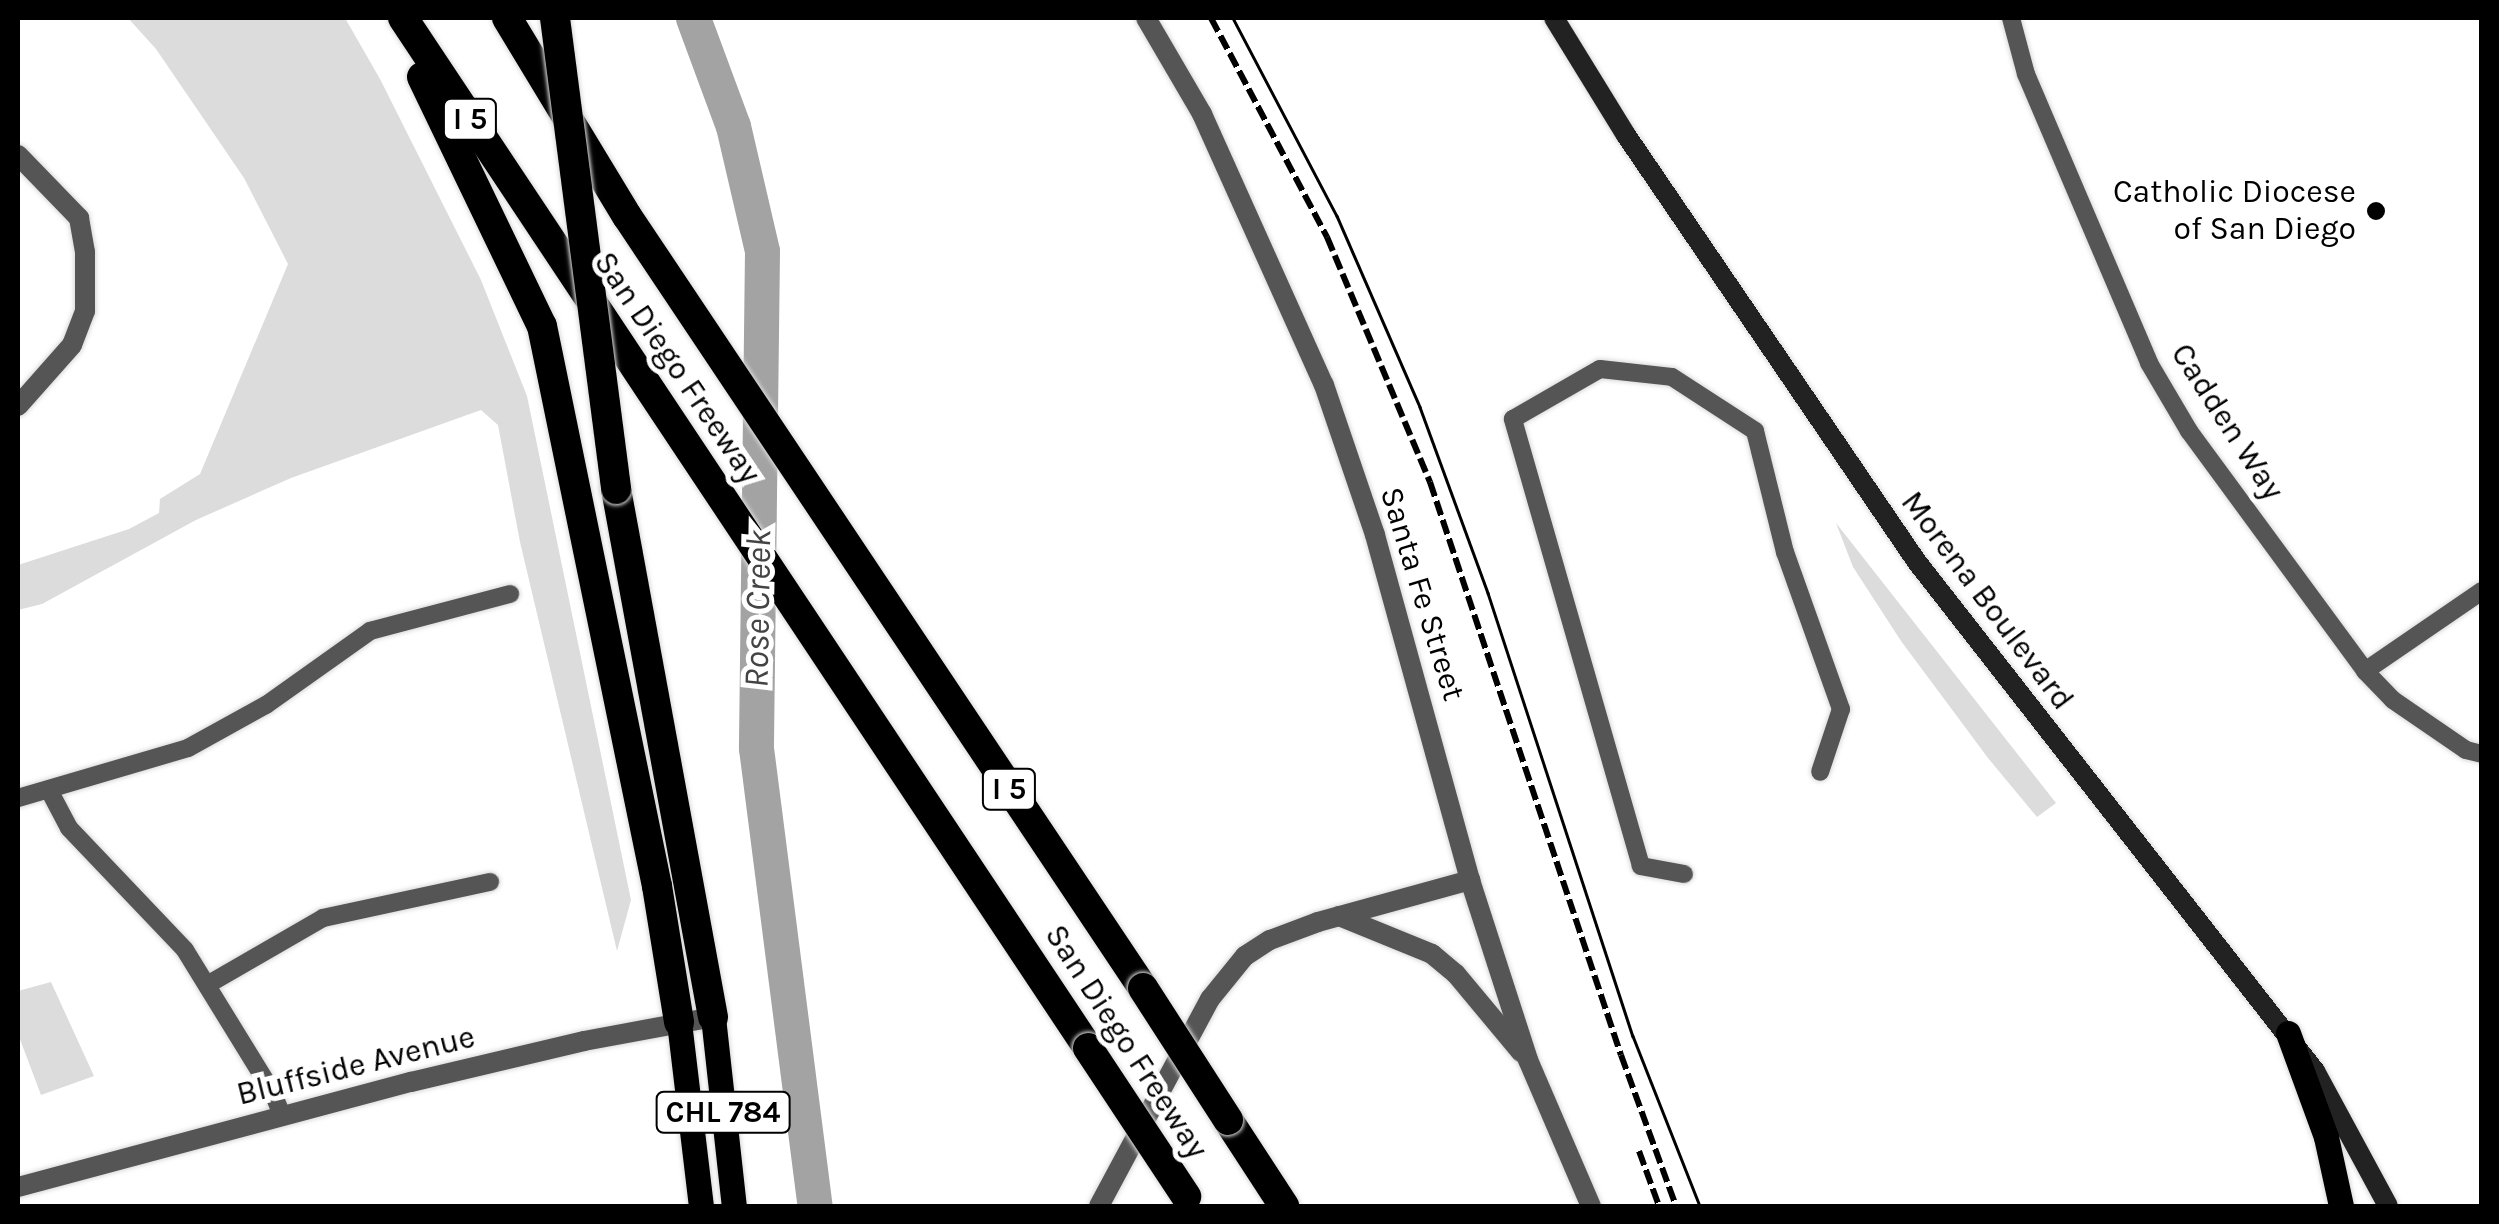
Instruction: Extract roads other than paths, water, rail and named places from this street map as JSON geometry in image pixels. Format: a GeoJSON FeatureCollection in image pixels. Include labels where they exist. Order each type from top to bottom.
{"type":"FeatureCollection","features":[{"type":"Feature","properties":{"kind":"highway"},"geometry":{"type":"LineString","coordinates":[[389,18],[542,326],[656,886],[679,1022]]}},
{"type":"Feature","properties":{"kind":"highway","name":"San Diego Freeway"},"geometry":{"type":"LineString","coordinates":[[402,18],[1190,1201]]}},
{"type":"Feature","properties":{"kind":"highway","name":"San Diego Freeway"},"geometry":{"type":"LineString","coordinates":[[506,18],[627,216],[1143,988],[1284,1206]]}},
{"type":"Feature","properties":{"kind":"highway"},"geometry":{"type":"LineString","coordinates":[[555,18],[616,489],[713,1017]]}},
{"type":"Feature","properties":{"kind":"main road","name":"Morena Boulevard"},"geometry":{"type":"LineString","coordinates":[[1554,18],[1626,135],[1916,562],[2288,1033],[2350,1130],[2388,1206]]}},
{"type":"Feature","properties":{"kind":"main road","name":"CHL 784"},"geometry":{"type":"LineString","coordinates":[[713,1017],[734,1206]]}},
{"type":"Feature","properties":{"kind":"main road","name":"CHL 784"},"geometry":{"type":"LineString","coordinates":[[679,1022],[701,1206]]}},
{"type":"Feature","properties":{"kind":"main road"},"geometry":{"type":"LineString","coordinates":[[2288,1033],[2326,1137],[2341,1206]]}},
{"type":"Feature","properties":{"kind":"street","name":"Santa Fe Street"},"geometry":{"type":"LineString","coordinates":[[1146,18],[1202,114],[1324,386],[1375,535],[1470,880],[1528,1060],[1591,1206]]}},
{"type":"Feature","properties":{"kind":"street","name":"Cadden Way"},"geometry":{"type":"LineString","coordinates":[[2011,18],[2026,74],[2150,363],[2189,431],[2365,671],[2393,700],[2466,750],[2482,754]]}},
{"type":"Feature","properties":{"kind":"street"},"geometry":{"type":"LineString","coordinates":[[18,156],[78,218],[85,252],[85,310],[65,354],[18,406]]}},
{"type":"Feature","properties":{"kind":"street"},"geometry":{"type":"LineString","coordinates":[[1684,874],[1641,866],[1514,419],[1600,369],[1672,377],[1755,431],[1785,552],[1841,709],[1820,772]]}},
{"type":"Feature","properties":{"kind":"street"},"geometry":{"type":"LineString","coordinates":[[2365,671],[2482,590]]}},
{"type":"Feature","properties":{"kind":"street"},"geometry":{"type":"LineString","coordinates":[[18,798],[188,748],[266,705],[370,631],[510,594]]}},
{"type":"Feature","properties":{"kind":"street"},"geometry":{"type":"LineString","coordinates":[[49,790],[69,828],[186,950],[282,1115]]}},
{"type":"Feature","properties":{"kind":"street"},"geometry":{"type":"LineString","coordinates":[[1100,1206],[1210,999],[1232,968],[1270,940],[1339,916],[1470,880]]}},
{"type":"Feature","properties":{"kind":"street"},"geometry":{"type":"LineString","coordinates":[[207,985],[323,918],[490,882]]}},
{"type":"Feature","properties":{"kind":"street"},"geometry":{"type":"LineString","coordinates":[[1339,916],[1394,934],[1432,954],[1456,974],[1528,1060]]}},
{"type":"Feature","properties":{"kind":"street","name":"Bluffside Avenue"},"geometry":{"type":"LineString","coordinates":[[18,1187],[282,1115],[564,1046],[713,1017]]}},
{"type":"Feature","properties":{"kind":"waterway","name":"Rose Creek"},"geometry":{"type":"LineString","coordinates":[[693,18],[733,126],[762,251],[756,748],[815,1206]]}},
{"type":"Feature","properties":{"kind":"tram line"},"geometry":{"type":"LineString","coordinates":[[1233,18],[1337,216],[1420,407],[1488,593],[1633,1036],[1700,1206]]}},
{"type":"Feature","properties":{"kind":"railway"},"geometry":{"type":"LineString","coordinates":[[1211,18],[1327,237],[1430,482],[1621,1055],[1676,1206]]}},
{"type":"Feature","properties":{"kind":"railway"},"geometry":{"type":"LineString","coordinates":[[1639,1151],[1659,1206]]}},
{"type":"Feature","properties":{"kind":"place","name":"Catholic Diocese of San Diego"},"geometry":{"type":"Point","coordinates":[2376,211]}}]}
